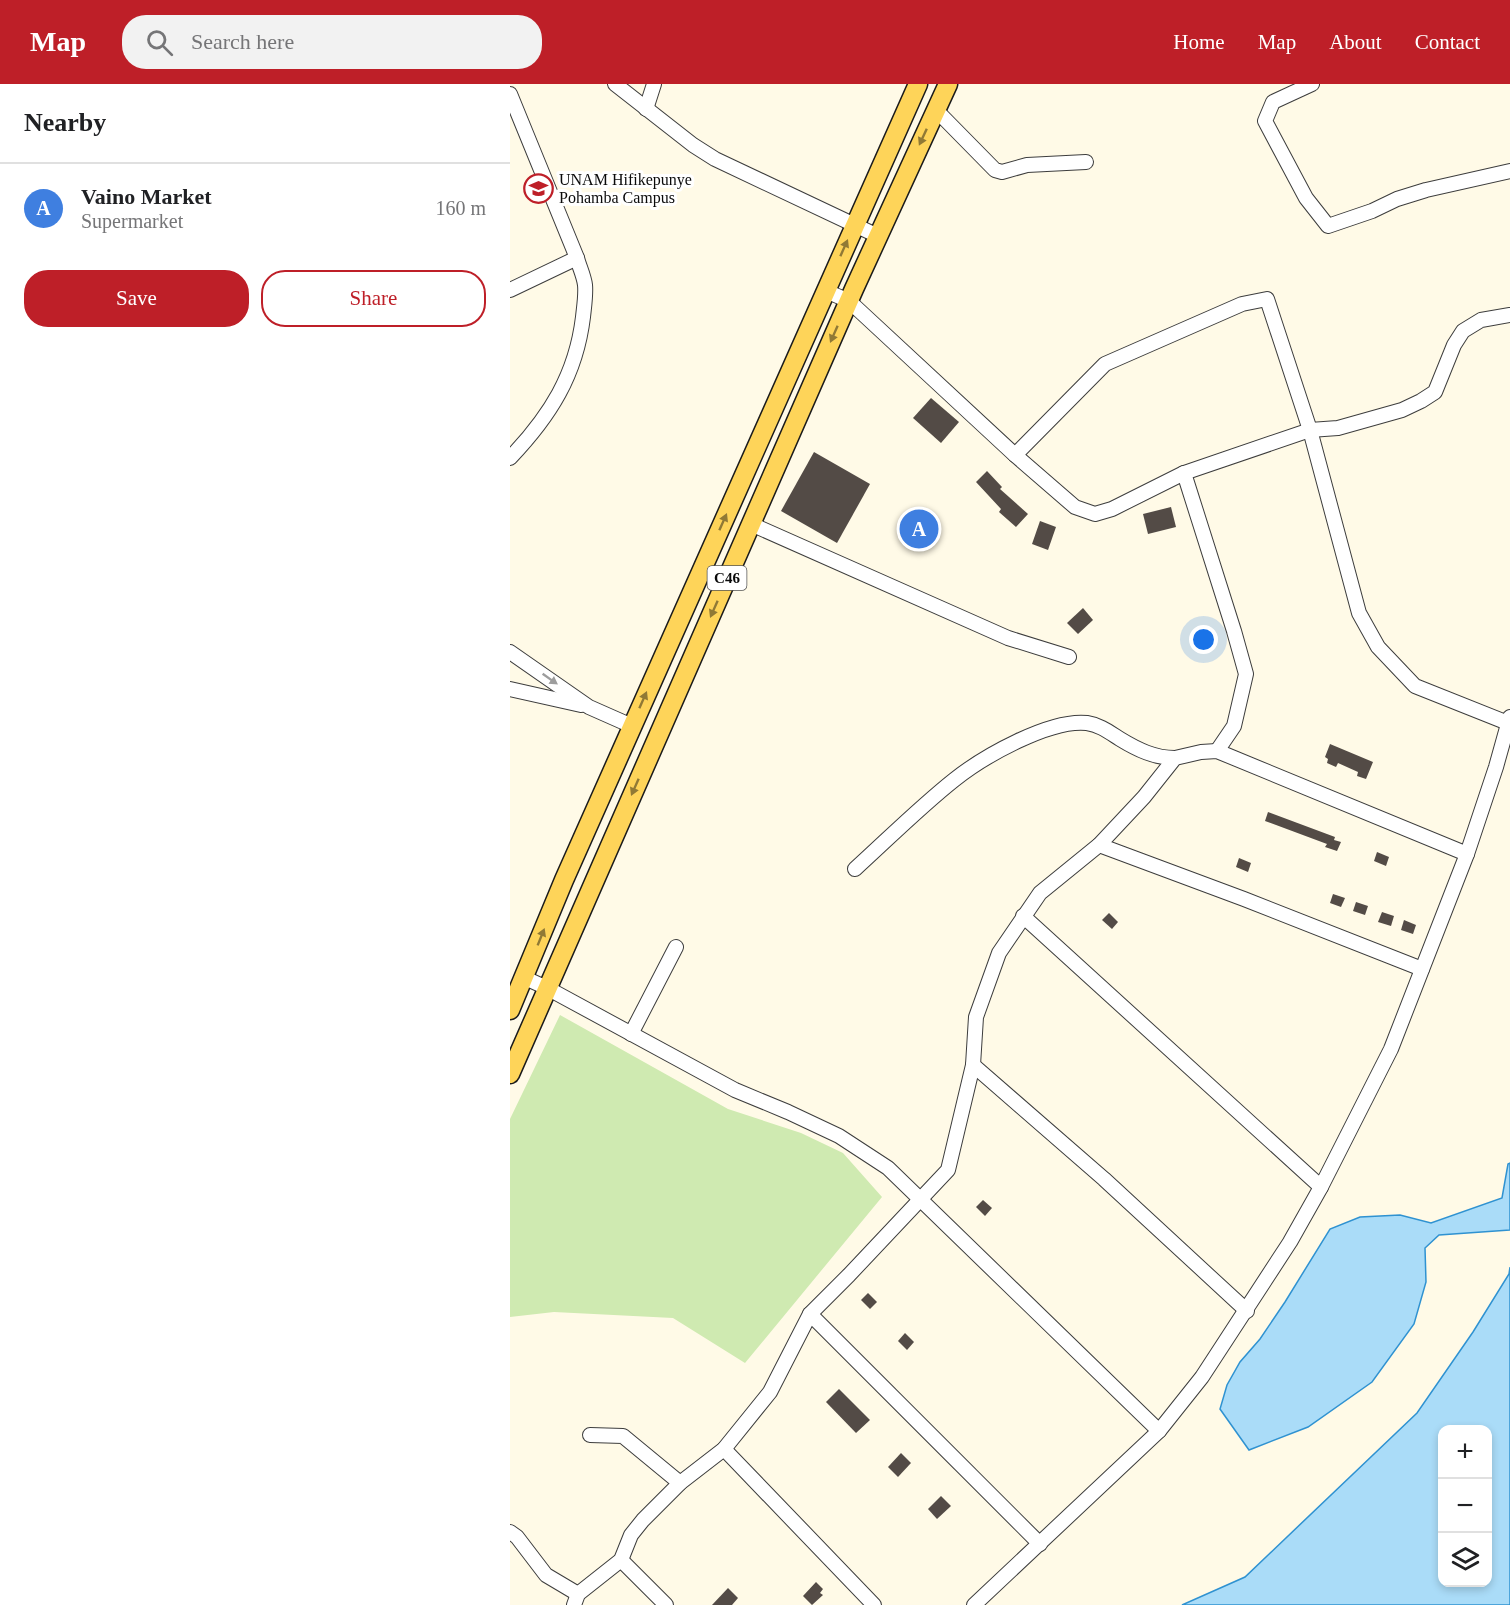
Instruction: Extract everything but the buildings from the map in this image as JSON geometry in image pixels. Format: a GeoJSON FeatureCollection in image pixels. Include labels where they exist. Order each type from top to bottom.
{"type":"FeatureCollection","features":[{"type":"Feature","properties":{"kind":"main road","name":"C46"},"geometry":{"type":"LineString","coordinates":[[510,1010],[564,880],[918,84]]}},
{"type":"Feature","properties":{"kind":"main road","name":"C46"},"geometry":{"type":"LineString","coordinates":[[510,1074],[878,236],[948,84]]}},
{"type":"Feature","properties":{"kind":"main road"},"geometry":{"type":"LineString","coordinates":[[632,726],[657,739]]}},
{"type":"Feature","properties":{"kind":"street"},"geometry":{"type":"LineString","coordinates":[[615,84],[715,159],[878,236]]}},
{"type":"Feature","properties":{"kind":"street"},"geometry":{"type":"LineString","coordinates":[[646,109],[654,84]]}},
{"type":"Feature","properties":{"kind":"street"},"geometry":{"type":"LineString","coordinates":[[1312,84],[1273,102],[1265,121],[1306,198],[1328,226],[1372,211],[1396,199],[1510,171]]}},
{"type":"Feature","properties":{"kind":"street"},"geometry":{"type":"LineString","coordinates":[[510,94],[577,258],[585,284],[585,306],[580,344],[562,389],[528,439],[510,458]]}},
{"type":"Feature","properties":{"kind":"street"},"geometry":{"type":"LineString","coordinates":[[936,110],[995,170],[1002,172],[1027,165],[1086,162]]}},
{"type":"Feature","properties":{"kind":"street"},"geometry":{"type":"LineString","coordinates":[[510,290],[577,258]]}},
{"type":"Feature","properties":{"kind":"street"},"geometry":{"type":"LineString","coordinates":[[826,291],[849,302],[1075,507],[1095,514],[1112,509],[1184,473],[1310,430],[1338,428],[1402,410],[1421,401],[1435,392],[1454,345],[1463,331],[1481,320],[1510,315]]}},
{"type":"Feature","properties":{"kind":"street"},"geometry":{"type":"LineString","coordinates":[[974,1605],[1159,1431],[1202,1377],[1290,1242],[1321,1187],[1391,1049],[1467,854],[1509,720],[1415,686],[1378,647],[1359,614],[1310,430],[1268,299],[1242,304],[1105,364],[1015,455]]}},
{"type":"Feature","properties":{"kind":"street"},"geometry":{"type":"LineString","coordinates":[[1184,473],[1246,675],[1234,726],[1217,751]]}},
{"type":"Feature","properties":{"kind":"street"},"geometry":{"type":"LineString","coordinates":[[751,524],[1008,638],[1069,657]]}},
{"type":"Feature","properties":{"kind":"street"},"geometry":{"type":"LineString","coordinates":[[510,652],[589,707]]}},
{"type":"Feature","properties":{"kind":"street"},"geometry":{"type":"LineString","coordinates":[[510,689],[589,707],[632,726]]}},
{"type":"Feature","properties":{"kind":"street"},"geometry":{"type":"LineString","coordinates":[[855,869],[955,779],[1003,750],[1052,727],[1072,723],[1104,728],[1136,748],[1160,758],[1175,758],[1217,751],[1467,854]]}},
{"type":"Feature","properties":{"kind":"street"},"geometry":{"type":"LineString","coordinates":[[510,1532],[517,1537],[546,1575],[576,1600],[621,1560],[631,1535],[643,1520],[680,1483],[724,1449],[770,1392],[810,1314],[948,1170],[973,1065],[976,1017],[999,953],[1023,916],[1040,893],[1099,845],[1144,797],[1175,758]]}},
{"type":"Feature","properties":{"kind":"street"},"geometry":{"type":"LineString","coordinates":[[1099,845],[1422,969]]}},
{"type":"Feature","properties":{"kind":"street"},"geometry":{"type":"LineString","coordinates":[[1023,916],[1321,1187]]}},
{"type":"Feature","properties":{"kind":"street"},"geometry":{"type":"LineString","coordinates":[[630,1034],[676,947]]}},
{"type":"Feature","properties":{"kind":"street"},"geometry":{"type":"LineString","coordinates":[[525,978],[735,1090],[839,1136],[888,1168],[1159,1431]]}},
{"type":"Feature","properties":{"kind":"street"},"geometry":{"type":"LineString","coordinates":[[973,1065],[1104,1179],[1247,1311]]}},
{"type":"Feature","properties":{"kind":"street"},"geometry":{"type":"LineString","coordinates":[[810,1314],[1040,1544]]}},
{"type":"Feature","properties":{"kind":"street"},"geometry":{"type":"LineString","coordinates":[[590,1435],[624,1436],[680,1483]]}},
{"type":"Feature","properties":{"kind":"street"},"geometry":{"type":"LineString","coordinates":[[724,1449],[874,1605]]}},
{"type":"Feature","properties":{"kind":"street"},"geometry":{"type":"LineString","coordinates":[[621,1560],[666,1605]]}},
{"type":"Feature","properties":{"kind":"green space"},"geometry":{"type":"Polygon","coordinates":[[[560,1015],[728,1109],[801,1133],[843,1153],[882,1197],[745,1363],[673,1318],[554,1312],[510,1317],[510,1119],[560,1015]]]}},
{"type":"Feature","properties":{"kind":"water"},"geometry":{"type":"Polygon","coordinates":[[[1510,1163],[1510,1230],[1439,1235],[1425,1248],[1426,1282],[1414,1324],[1372,1382],[1308,1427],[1249,1450],[1220,1409],[1227,1385],[1240,1362],[1260,1339],[1285,1302],[1330,1229],[1360,1217],[1400,1215],[1431,1223],[1502,1198],[1510,1163]]]}},
{"type":"Feature","properties":{"kind":"water"},"geometry":{"type":"Polygon","coordinates":[[[1510,1267],[1510,1605],[1182,1605],[1245,1577],[1417,1413],[1473,1332],[1509,1274],[1510,1267]]]}},
{"type":"Feature","properties":{"kind":"place","name":"UNAM Hifikepunye Pohamba Campus"},"geometry":{"type":"Point","coordinates":[538,188]}},
{"type":"Feature","properties":{"kind":"place","name":"Vaino Market"},"geometry":{"type":"Point","coordinates":[919,529]}}]}
